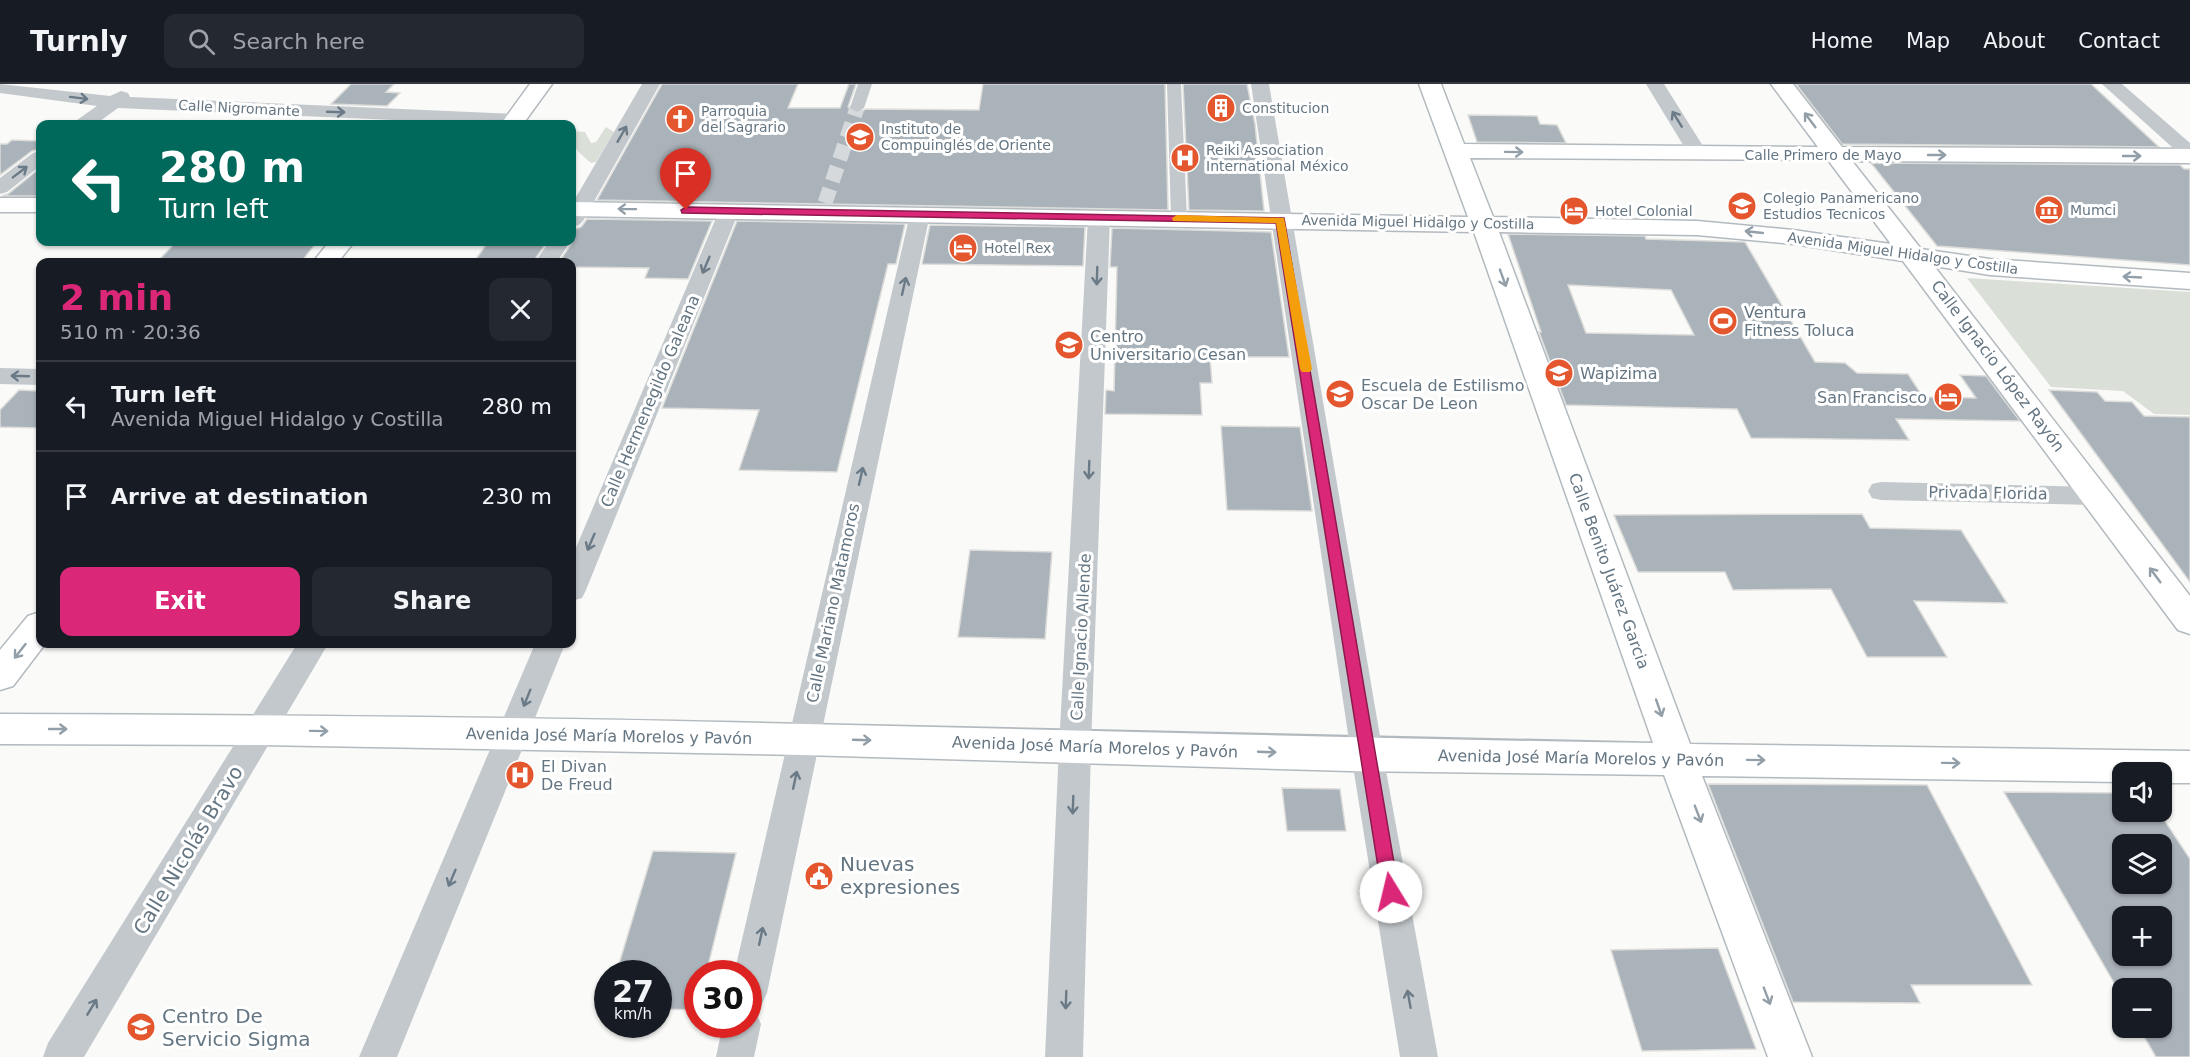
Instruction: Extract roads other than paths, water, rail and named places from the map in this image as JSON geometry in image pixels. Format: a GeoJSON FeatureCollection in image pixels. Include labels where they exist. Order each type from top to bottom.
{"type":"FeatureCollection","features":[{"type":"Feature","properties":{"kind":"main road"},"geometry":{"type":"LineString","coordinates":[[515,120],[541,84]]}},
{"type":"Feature","properties":{"kind":"main road","name":"Calle Benito Juárez Garcia"},"geometry":{"type":"LineString","coordinates":[[1430,84],[1483,223],[1677,759],[1790,1057]]}},
{"type":"Feature","properties":{"kind":"main road","name":"Calle Ignacio López Rayón"},"geometry":{"type":"LineString","coordinates":[[1782,84],[2190,621]]}},
{"type":"Feature","properties":{"kind":"main road","name":"Calle Primero de Mayo"},"geometry":{"type":"LineString","coordinates":[[1456,152],[1837,155],[2190,154]]}},
{"type":"Feature","properties":{"kind":"main road"},"geometry":{"type":"LineString","coordinates":[[0,205],[36,206]]}},
{"type":"Feature","properties":{"kind":"main road","name":"Avenida Miguel Hidalgo y Costilla"},"geometry":{"type":"LineString","coordinates":[[576,213],[824,208],[920,214],[1721,229],[1793,237],[1915,257],[2028,270],[2190,280]]}},
{"type":"Feature","properties":{"kind":"main road"},"geometry":{"type":"LineString","coordinates":[[328,258],[339,246]]}},
{"type":"Feature","properties":{"kind":"main road"},"geometry":{"type":"LineString","coordinates":[[0,676],[36,630]]}},
{"type":"Feature","properties":{"kind":"main road","name":"Avenida José María Morelos y Pavón"},"geometry":{"type":"LineString","coordinates":[[0,729],[261,730],[803,739],[1367,754],[2190,767]]}},
{"type":"Feature","properties":{"kind":"street"},"geometry":{"type":"LineString","coordinates":[[89,120],[138,84]]}},
{"type":"Feature","properties":{"kind":"street"},"geometry":{"type":"LineString","coordinates":[[576,210],[651,84]]}},
{"type":"Feature","properties":{"kind":"street"},"geometry":{"type":"LineString","coordinates":[[857,108],[864,84]]}},
{"type":"Feature","properties":{"kind":"street"},"geometry":{"type":"LineString","coordinates":[[1174,84],[1179,218]]}},
{"type":"Feature","properties":{"kind":"street"},"geometry":{"type":"LineString","coordinates":[[1260,84],[1367,754],[1419,1057]]}},
{"type":"Feature","properties":{"kind":"street"},"geometry":{"type":"LineString","coordinates":[[1655,84],[1698,154]]}},
{"type":"Feature","properties":{"kind":"street"},"geometry":{"type":"LineString","coordinates":[[2111,84],[2190,154]]}},
{"type":"Feature","properties":{"kind":"street","name":"Calle Nigromante"},"geometry":{"type":"LineString","coordinates":[[0,88],[114,102],[474,120]]}},
{"type":"Feature","properties":{"kind":"street"},"geometry":{"type":"LineString","coordinates":[[0,188],[36,160]]}},
{"type":"Feature","properties":{"kind":"street","name":"Calle Hermenegildo Galeana"},"geometry":{"type":"LineString","coordinates":[[576,580],[729,211]]}},
{"type":"Feature","properties":{"kind":"street","name":"Calle Mariano Matamoros"},"geometry":{"type":"LineString","coordinates":[[755,960],[920,214]]}},
{"type":"Feature","properties":{"kind":"street","name":"Calle Ignacio Allende"},"geometry":{"type":"LineString","coordinates":[[1064,1057],[1075,747],[1099,217]]}},
{"type":"Feature","properties":{"kind":"street"},"geometry":{"type":"LineString","coordinates":[[0,376],[36,377]]}},
{"type":"Feature","properties":{"kind":"street","name":"Privada Florida"},"geometry":{"type":"LineString","coordinates":[[1881,491],[2095,496]]}},
{"type":"Feature","properties":{"kind":"street","name":"Calle Nicolás Bravo"},"geometry":{"type":"LineString","coordinates":[[62,1057],[312,648]]}},
{"type":"Feature","properties":{"kind":"street"},"geometry":{"type":"LineString","coordinates":[[378,1057],[547,648]]}},
{"type":"Feature","properties":{"kind":"street"},"geometry":{"type":"LineString","coordinates":[[735,1057],[739,1038]]}},
{"type":"Feature","properties":{"kind":"tunnel"},"geometry":{"type":"LineString","coordinates":[[825,203],[857,108]]}},
{"type":"Feature","properties":{"kind":"place","name":"Constitucion"},"geometry":{"type":"Point","coordinates":[1221,108]}},
{"type":"Feature","properties":{"kind":"place","name":"Parroquia del Sagrario"},"geometry":{"type":"Point","coordinates":[680,119]}},
{"type":"Feature","properties":{"kind":"place","name":"Instituto de Compuinglés de Oriente"},"geometry":{"type":"Point","coordinates":[860,137]}},
{"type":"Feature","properties":{"kind":"place","name":"Reiki Association International México"},"geometry":{"type":"Point","coordinates":[1185,158]}},
{"type":"Feature","properties":{"kind":"place","name":"Colegio Panamericano Estudios Tecnicos"},"geometry":{"type":"Point","coordinates":[1742,206]}},
{"type":"Feature","properties":{"kind":"place","name":"Mumci"},"geometry":{"type":"Point","coordinates":[2049,210]}},
{"type":"Feature","properties":{"kind":"place","name":"Hotel Colonial"},"geometry":{"type":"Point","coordinates":[1574,211]}},
{"type":"Feature","properties":{"kind":"place","name":"Hotel Rex"},"geometry":{"type":"Point","coordinates":[963,248]}},
{"type":"Feature","properties":{"kind":"place","name":"Ventura Fitness Toluca"},"geometry":{"type":"Point","coordinates":[1723,321]}},
{"type":"Feature","properties":{"kind":"place","name":"Centro Universitario Cesan"},"geometry":{"type":"Point","coordinates":[1069,345]}},
{"type":"Feature","properties":{"kind":"place","name":"Wapizima"},"geometry":{"type":"Point","coordinates":[1559,373]}},
{"type":"Feature","properties":{"kind":"place","name":"Escuela de Estilismo Oscar De Leon"},"geometry":{"type":"Point","coordinates":[1340,394]}},
{"type":"Feature","properties":{"kind":"place","name":"San Francisco"},"geometry":{"type":"Point","coordinates":[1948,397]}},
{"type":"Feature","properties":{"kind":"place","name":"El Divan De Freud"},"geometry":{"type":"Point","coordinates":[520,775]}},
{"type":"Feature","properties":{"kind":"place","name":"Nuevas expresiones"},"geometry":{"type":"Point","coordinates":[819,876]}},
{"type":"Feature","properties":{"kind":"place","name":"Centro De Servicio Sigma"},"geometry":{"type":"Point","coordinates":[141,1027]}}]}
